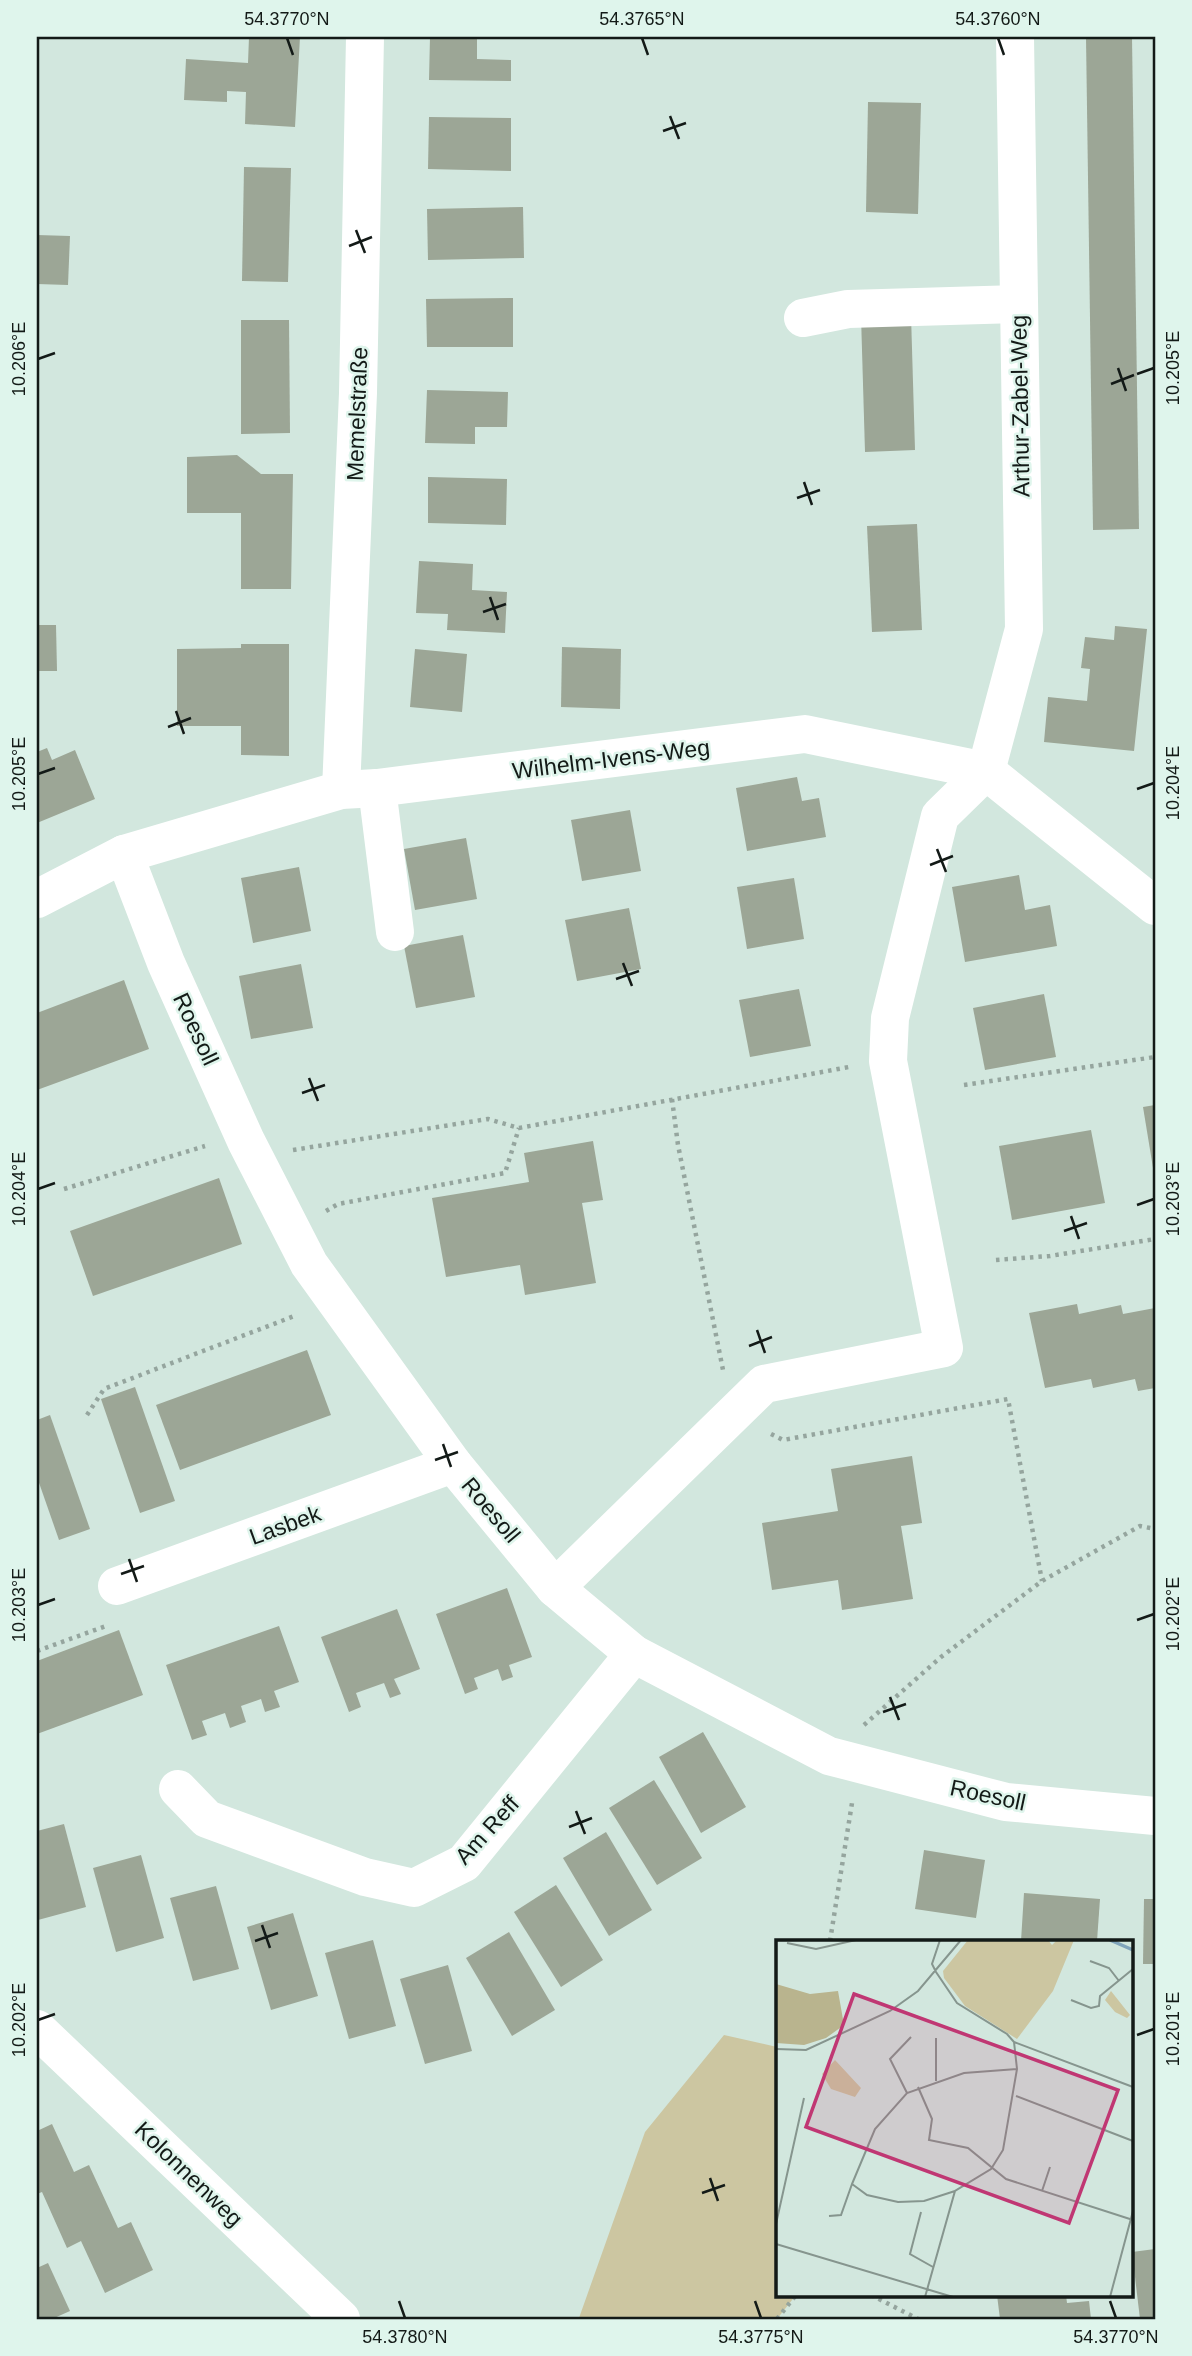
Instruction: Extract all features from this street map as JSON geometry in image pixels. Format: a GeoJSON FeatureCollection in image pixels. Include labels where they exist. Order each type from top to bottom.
{"type":"FeatureCollection","features":[{"type":"Feature","properties":{"kind":"street","name":"Memelstraße"},"geometry":{"type":"LineString","coordinates":[[365,37],[358,393],[359,789],[395,932]]}},
{"type":"Feature","properties":{"kind":"street","name":"Arthur-Zabel-Weg"},"geometry":{"type":"LineString","coordinates":[[986,771],[1024,629],[1015,37]]}},
{"type":"Feature","properties":{"kind":"street"},"geometry":{"type":"LineString","coordinates":[[803,318],[848,309],[1019,304]]}},
{"type":"Feature","properties":{"kind":"street","name":"Wilhelm-Ivens-Weg"},"geometry":{"type":"LineString","coordinates":[[37,899],[124,854],[359,789],[805,734],[986,771],[1155,906]]}},
{"type":"Feature","properties":{"kind":"street"},"geometry":{"type":"LineString","coordinates":[[555,1588],[764,1384],[944,1348],[888,1061],[890,1018],[940,816],[986,771]]}},
{"type":"Feature","properties":{"kind":"street","name":"Roesoll"},"geometry":{"type":"LineString","coordinates":[[124,854],[166,963],[248,1145],[309,1264],[453,1464],[555,1588],[634,1654],[844,1760],[1006,1802],[1155,1816]]}},
{"type":"Feature","properties":{"kind":"street","name":"Lasbek"},"geometry":{"type":"LineString","coordinates":[[117,1586],[453,1464]]}},
{"type":"Feature","properties":{"kind":"street","name":"Am Reff"},"geometry":{"type":"LineString","coordinates":[[178,1789],[207,1819],[365,1877],[414,1888],[464,1863],[634,1654]]}},
{"type":"Feature","properties":{"kind":"street","name":"Kolonnenweg"},"geometry":{"type":"LineString","coordinates":[[37,2029],[341,2319]]}},
{"type":"Feature","properties":{"kind":"path"},"geometry":{"type":"LineString","coordinates":[[964,1085],[1155,1058]]}},
{"type":"Feature","properties":{"kind":"path"},"geometry":{"type":"LineString","coordinates":[[65,1189],[248,1145],[488,1119],[519,1128],[829,1070]]}},
{"type":"Feature","properties":{"kind":"path"},"geometry":{"type":"LineString","coordinates":[[672,1099],[678,1145]]}},
{"type":"Feature","properties":{"kind":"path"},"geometry":{"type":"LineString","coordinates":[[292,1231],[338,1204],[505,1173],[519,1128]]}},
{"type":"Feature","properties":{"kind":"path"},"geometry":{"type":"LineString","coordinates":[[996,1260],[1050,1255],[1155,1238]]}},
{"type":"Feature","properties":{"kind":"path"},"geometry":{"type":"LineString","coordinates":[[87,1415],[104,1389],[334,1301]]}},
{"type":"Feature","properties":{"kind":"path"},"geometry":{"type":"LineString","coordinates":[[830,1940],[844,1760],[940,1657],[1042,1581],[1140,1526],[1155,1529]]}},
{"type":"Feature","properties":{"kind":"path"},"geometry":{"type":"LineString","coordinates":[[37,1651],[121,1620],[117,1586]]}},
{"type":"Feature","properties":{"kind":"path"},"geometry":{"type":"LineString","coordinates":[[777,2319],[795,2296]]}},
{"type":"Feature","properties":{"kind":"path"},"geometry":{"type":"LineString","coordinates":[[873,2296],[918,2319]]}},
{"type":"Feature","properties":{"kind":"shaded area"},"geometry":{"type":"Polygon","coordinates":[[[724,2035],[776,2047],[776,2296],[795,2296],[777,2319],[579,2318],[645,2132],[724,2035]]]}},
{"type":"Feature","properties":{"kind":"building"},"geometry":{"type":"Polygon","coordinates":[[[249,37],[300,37],[295,127],[245,124],[246,92],[227,91],[227,102],[184,100],[186,59],[248,63],[249,37]]]}},
{"type":"Feature","properties":{"kind":"building"},"geometry":{"type":"Polygon","coordinates":[[[430,37],[477,37],[477,59],[511,60],[511,81],[429,80],[430,37]]]}},
{"type":"Feature","properties":{"kind":"building"},"geometry":{"type":"Polygon","coordinates":[[[1086,37],[1132,37],[1139,529],[1093,530],[1086,37]]]}},
{"type":"Feature","properties":{"kind":"building"},"geometry":{"type":"Polygon","coordinates":[[[868,102],[921,103],[918,214],[866,212],[868,102]]]}},
{"type":"Feature","properties":{"kind":"building"},"geometry":{"type":"Polygon","coordinates":[[[429,117],[511,118],[511,171],[428,169],[429,117]]]}},
{"type":"Feature","properties":{"kind":"building"},"geometry":{"type":"Polygon","coordinates":[[[244,167],[291,168],[288,282],[242,281],[244,167]]]}},
{"type":"Feature","properties":{"kind":"building"},"geometry":{"type":"Polygon","coordinates":[[[523,207],[524,258],[428,260],[427,209],[523,207]]]}},
{"type":"Feature","properties":{"kind":"building"},"geometry":{"type":"Polygon","coordinates":[[[37,235],[70,236],[68,285],[37,284],[37,235]]]}},
{"type":"Feature","properties":{"kind":"building"},"geometry":{"type":"Polygon","coordinates":[[[513,298],[513,347],[427,347],[426,299],[513,298]]]}},
{"type":"Feature","properties":{"kind":"building"},"geometry":{"type":"Polygon","coordinates":[[[911,315],[915,450],[865,452],[861,316],[911,315]]]}},
{"type":"Feature","properties":{"kind":"building"},"geometry":{"type":"Polygon","coordinates":[[[241,320],[289,320],[290,433],[241,434],[241,320]]]}},
{"type":"Feature","properties":{"kind":"building"},"geometry":{"type":"Polygon","coordinates":[[[427,390],[508,392],[507,427],[475,427],[475,444],[425,443],[427,390]]]}},
{"type":"Feature","properties":{"kind":"building"},"geometry":{"type":"Polygon","coordinates":[[[237,455],[261,474],[293,474],[291,589],[241,589],[241,513],[187,513],[187,457],[237,455]]]}},
{"type":"Feature","properties":{"kind":"building"},"geometry":{"type":"Polygon","coordinates":[[[428,477],[507,479],[506,525],[428,523],[428,477]]]}},
{"type":"Feature","properties":{"kind":"building"},"geometry":{"type":"Polygon","coordinates":[[[917,524],[922,630],[872,632],[867,526],[917,524]]]}},
{"type":"Feature","properties":{"kind":"building"},"geometry":{"type":"Polygon","coordinates":[[[419,561],[473,564],[472,590],[507,592],[505,633],[447,630],[448,614],[416,613],[419,561]]]}},
{"type":"Feature","properties":{"kind":"building"},"geometry":{"type":"Polygon","coordinates":[[[37,625],[56,625],[57,671],[37,671],[37,625]]]}},
{"type":"Feature","properties":{"kind":"building"},"geometry":{"type":"Polygon","coordinates":[[[1115,626],[1147,629],[1134,751],[1044,742],[1048,697],[1087,701],[1090,669],[1081,668],[1085,637],[1114,640],[1115,626]]]}},
{"type":"Feature","properties":{"kind":"building"},"geometry":{"type":"Polygon","coordinates":[[[241,644],[289,644],[289,756],[241,755],[241,726],[177,726],[177,649],[241,648],[241,644]]]}},
{"type":"Feature","properties":{"kind":"building"},"geometry":{"type":"Polygon","coordinates":[[[562,647],[621,649],[620,709],[561,707],[562,647]]]}},
{"type":"Feature","properties":{"kind":"building"},"geometry":{"type":"Polygon","coordinates":[[[415,649],[467,654],[462,712],[410,707],[415,649]]]}},
{"type":"Feature","properties":{"kind":"building"},"geometry":{"type":"Polygon","coordinates":[[[47,748],[52,760],[75,750],[95,799],[37,823],[37,752],[47,748]]]}},
{"type":"Feature","properties":{"kind":"building"},"geometry":{"type":"Polygon","coordinates":[[[797,777],[802,801],[819,798],[826,837],[747,851],[736,788],[797,777]]]}},
{"type":"Feature","properties":{"kind":"building"},"geometry":{"type":"Polygon","coordinates":[[[630,810],[641,871],[582,881],[571,820],[630,810]]]}},
{"type":"Feature","properties":{"kind":"building"},"geometry":{"type":"Polygon","coordinates":[[[466,838],[477,899],[415,910],[404,849],[466,838]]]}},
{"type":"Feature","properties":{"kind":"building"},"geometry":{"type":"Polygon","coordinates":[[[299,867],[311,931],[253,943],[241,878],[299,867]]]}},
{"type":"Feature","properties":{"kind":"building"},"geometry":{"type":"Polygon","coordinates":[[[1019,875],[1025,910],[1050,905],[1057,946],[965,962],[952,887],[1019,875]]]}},
{"type":"Feature","properties":{"kind":"building"},"geometry":{"type":"Polygon","coordinates":[[[794,878],[804,939],[747,949],[737,887],[794,878]]]}},
{"type":"Feature","properties":{"kind":"building"},"geometry":{"type":"Polygon","coordinates":[[[629,908],[641,969],[577,981],[565,920],[629,908]]]}},
{"type":"Feature","properties":{"kind":"building"},"geometry":{"type":"Polygon","coordinates":[[[463,935],[475,997],[416,1008],[404,946],[463,935]]]}},
{"type":"Feature","properties":{"kind":"building"},"geometry":{"type":"Polygon","coordinates":[[[301,964],[313,1028],[251,1039],[239,976],[301,964]]]}},
{"type":"Feature","properties":{"kind":"building"},"geometry":{"type":"Polygon","coordinates":[[[124,980],[149,1049],[37,1090],[37,1013],[124,980]]]}},
{"type":"Feature","properties":{"kind":"building"},"geometry":{"type":"Polygon","coordinates":[[[799,989],[811,1046],[750,1057],[739,1000],[799,989]]]}},
{"type":"Feature","properties":{"kind":"building"},"geometry":{"type":"Polygon","coordinates":[[[1044,994],[1056,1057],[985,1070],[973,1008],[1044,994]]]}},
{"type":"Feature","properties":{"kind":"building"},"geometry":{"type":"Polygon","coordinates":[[[1155,1105],[1155,1174],[1154,1174],[1143,1107],[1155,1105]]]}},
{"type":"Feature","properties":{"kind":"building"},"geometry":{"type":"Polygon","coordinates":[[[1091,1130],[1105,1203],[1012,1220],[999,1146],[1091,1130]]]}},
{"type":"Feature","properties":{"kind":"building"},"geometry":{"type":"Polygon","coordinates":[[[593,1141],[603,1200],[582,1203],[596,1283],[525,1295],[520,1265],[446,1277],[432,1198],[529,1182],[524,1153],[593,1141]]]}},
{"type":"Feature","properties":{"kind":"building"},"geometry":{"type":"Polygon","coordinates":[[[219,1178],[242,1244],[93,1296],[70,1231],[219,1178]]]}},
{"type":"Feature","properties":{"kind":"building"},"geometry":{"type":"Polygon","coordinates":[[[1077,1304],[1079,1314],[1121,1305],[1123,1314],[1155,1308],[1155,1388],[1138,1391],[1135,1379],[1093,1388],[1091,1379],[1045,1388],[1029,1313],[1077,1304]]]}},
{"type":"Feature","properties":{"kind":"building"},"geometry":{"type":"Polygon","coordinates":[[[307,1350],[331,1415],[180,1470],[156,1405],[307,1350]]]}},
{"type":"Feature","properties":{"kind":"building"},"geometry":{"type":"Polygon","coordinates":[[[135,1387],[175,1501],[140,1513],[101,1399],[135,1387]]]}},
{"type":"Feature","properties":{"kind":"building"},"geometry":{"type":"Polygon","coordinates":[[[50,1415],[90,1529],[59,1540],[37,1477],[37,1420],[50,1415]]]}},
{"type":"Feature","properties":{"kind":"building"},"geometry":{"type":"Polygon","coordinates":[[[912,1456],[922,1523],[901,1526],[913,1599],[842,1610],[838,1580],[772,1590],[762,1523],[838,1511],[831,1469],[912,1456]]]}},
{"type":"Feature","properties":{"kind":"building"},"geometry":{"type":"Polygon","coordinates":[[[507,1588],[532,1657],[509,1665],[513,1677],[502,1681],[498,1669],[474,1678],[478,1689],[465,1694],[436,1614],[507,1588]]]}},
{"type":"Feature","properties":{"kind":"building"},"geometry":{"type":"Polygon","coordinates":[[[397,1609],[420,1669],[394,1679],[401,1694],[390,1698],[384,1683],[356,1693],[361,1707],[349,1712],[321,1637],[397,1609]]]}},
{"type":"Feature","properties":{"kind":"building"},"geometry":{"type":"Polygon","coordinates":[[[279,1626],[299,1682],[274,1691],[280,1707],[265,1712],[261,1699],[241,1706],[246,1722],[230,1728],[225,1713],[202,1721],[207,1735],[192,1740],[166,1665],[279,1626]]]}},
{"type":"Feature","properties":{"kind":"building"},"geometry":{"type":"Polygon","coordinates":[[[119,1630],[143,1695],[37,1734],[37,1661],[119,1630]]]}},
{"type":"Feature","properties":{"kind":"building"},"geometry":{"type":"Polygon","coordinates":[[[703,1732],[746,1807],[701,1833],[659,1757],[703,1732]]]}},
{"type":"Feature","properties":{"kind":"building"},"geometry":{"type":"Polygon","coordinates":[[[654,1780],[702,1858],[657,1885],[609,1808],[654,1780]]]}},
{"type":"Feature","properties":{"kind":"building"},"geometry":{"type":"Polygon","coordinates":[[[64,1824],[86,1907],[38,1920],[37,1831],[64,1824]]]}},
{"type":"Feature","properties":{"kind":"building"},"geometry":{"type":"Polygon","coordinates":[[[606,1832],[652,1910],[609,1936],[563,1858],[606,1832]]]}},
{"type":"Feature","properties":{"kind":"building"},"geometry":{"type":"Polygon","coordinates":[[[924,1850],[985,1860],[976,1918],[915,1909],[924,1850]]]}},
{"type":"Feature","properties":{"kind":"building"},"geometry":{"type":"Polygon","coordinates":[[[141,1855],[164,1938],[116,1952],[93,1868],[141,1855]]]}},
{"type":"Feature","properties":{"kind":"building"},"geometry":{"type":"Polygon","coordinates":[[[556,1885],[603,1960],[561,1987],[514,1912],[556,1885]]]}},
{"type":"Feature","properties":{"kind":"building"},"geometry":{"type":"Polygon","coordinates":[[[216,1886],[239,1969],[193,1981],[170,1898],[216,1886]]]}},
{"type":"Feature","properties":{"kind":"building"},"geometry":{"type":"Polygon","coordinates":[[[1024,1893],[1100,1899],[1097,1940],[1021,1940],[1024,1893]]]}},
{"type":"Feature","properties":{"kind":"building"},"geometry":{"type":"Polygon","coordinates":[[[1144,1899],[1155,1899],[1155,1964],[1143,1964],[1144,1899]]]}},
{"type":"Feature","properties":{"kind":"building"},"geometry":{"type":"Polygon","coordinates":[[[293,1913],[318,1996],[271,2010],[247,1927],[293,1913]]]}},
{"type":"Feature","properties":{"kind":"building"},"geometry":{"type":"Polygon","coordinates":[[[509,1932],[555,2010],[512,2036],[466,1958],[509,1932]]]}},
{"type":"Feature","properties":{"kind":"building"},"geometry":{"type":"Polygon","coordinates":[[[373,1940],[396,2026],[349,2039],[325,1953],[373,1940]]]}},
{"type":"Feature","properties":{"kind":"building"},"geometry":{"type":"Polygon","coordinates":[[[448,1965],[472,2051],[425,2064],[400,1979],[448,1965]]]}},
{"type":"Feature","properties":{"kind":"building"},"geometry":{"type":"Polygon","coordinates":[[[52,2124],[74,2172],[89,2165],[118,2228],[131,2222],[153,2270],[105,2293],[81,2241],[67,2248],[42,2192],[37,2194],[37,2131],[52,2124]]]}},
{"type":"Feature","properties":{"kind":"building"},"geometry":{"type":"Polygon","coordinates":[[[1155,2249],[1155,2319],[1140,2319],[1132,2252],[1155,2249]]]}},
{"type":"Feature","properties":{"kind":"building"},"geometry":{"type":"Polygon","coordinates":[[[48,2263],[70,2311],[52,2319],[37,2319],[37,2268],[48,2263]]]}},
{"type":"Feature","properties":{"kind":"building"},"geometry":{"type":"Polygon","coordinates":[[[997,2296],[1066,2296],[1067,2303],[1089,2301],[1091,2319],[1000,2319],[997,2296]]]}}]}
